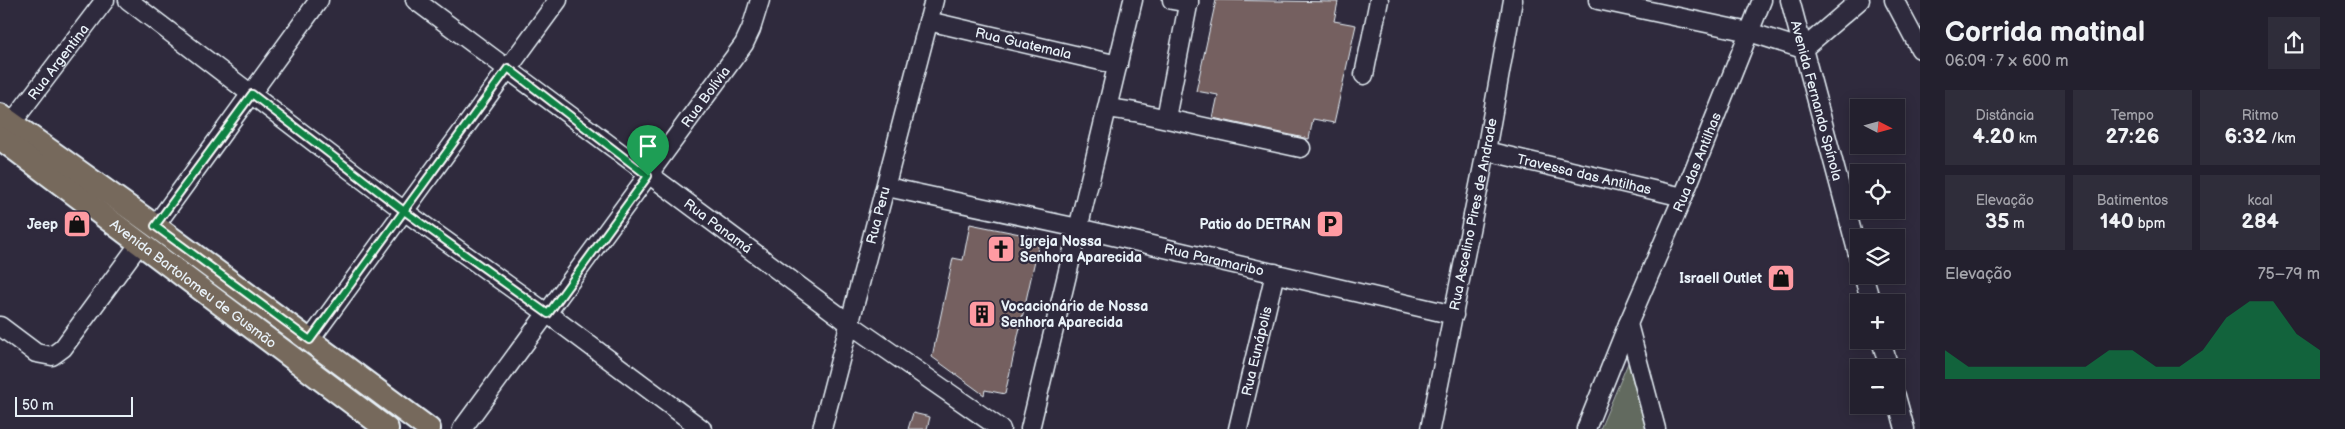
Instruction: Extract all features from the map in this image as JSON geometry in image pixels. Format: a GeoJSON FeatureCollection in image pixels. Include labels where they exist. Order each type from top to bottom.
{"type":"FeatureCollection","features":[{"type":"Feature","properties":{"kind":"main road","name":"Avenida Bartolomeu de Gusmão"},"geometry":{"type":"LineString","coordinates":[[4,126],[155,226],[429,429]]}},
{"type":"Feature","properties":{"kind":"main road","name":"Avenida Bartolomeu de Gusmão"},"geometry":{"type":"LineString","coordinates":[[4,126],[140,243],[387,429]]}},
{"type":"Feature","properties":{"kind":"street","name":"Rua Argentina"},"geometry":{"type":"LineString","coordinates":[[4,126],[105,0]]}},
{"type":"Feature","properties":{"kind":"street"},"geometry":{"type":"LineString","coordinates":[[128,0],[404,211],[548,314],[702,429]]}},
{"type":"Feature","properties":{"kind":"street"},"geometry":{"type":"LineString","coordinates":[[155,226],[319,0]]}},
{"type":"Feature","properties":{"kind":"street","name":"Rua Panamá"},"geometry":{"type":"LineString","coordinates":[[415,0],[508,68],[648,176],[850,324],[1000,429]]}},
{"type":"Feature","properties":{"kind":"street"},"geometry":{"type":"LineString","coordinates":[[310,340],[558,0]]}},
{"type":"Feature","properties":{"kind":"street","name":"Rua Bolívia"},"geometry":{"type":"LineString","coordinates":[[462,429],[744,44],[751,30],[760,0]]}},
{"type":"Feature","properties":{"kind":"street","name":"Rua Peru"},"geometry":{"type":"LineString","coordinates":[[822,429],[887,187],[934,0]]}},
{"type":"Feature","properties":{"kind":"street"},"geometry":{"type":"LineString","coordinates":[[1030,429],[1133,0]]}},
{"type":"Feature","properties":{"kind":"street","name":"Rua Ascelino Pires de Andrade"},"geometry":{"type":"LineString","coordinates":[[1430,429],[1486,151],[1513,0]]}},
{"type":"Feature","properties":{"kind":"street"},"geometry":{"type":"LineString","coordinates":[[1598,0],[1749,32],[1802,49],[1860,0]]}},
{"type":"Feature","properties":{"kind":"street","name":"Rua das Antilhas"},"geometry":{"type":"LineString","coordinates":[[1586,429],[1628,324],[1683,197],[1762,0]]}},
{"type":"Feature","properties":{"kind":"street","name":"Avenida Fernando Spínola"},"geometry":{"type":"LineString","coordinates":[[1790,0],[1851,229]]}},
{"type":"Feature","properties":{"kind":"street"},"geometry":{"type":"LineString","coordinates":[[1894,0],[1920,49]]}},
{"type":"Feature","properties":{"kind":"street"},"geometry":{"type":"LineString","coordinates":[[1166,118],[1183,1]]}},
{"type":"Feature","properties":{"kind":"street"},"geometry":{"type":"LineString","coordinates":[[1364,74],[1377,1]]}},
{"type":"Feature","properties":{"kind":"street","name":"Rua Guatemala"},"geometry":{"type":"LineString","coordinates":[[928,21],[1118,65]]}},
{"type":"Feature","properties":{"kind":"street"},"geometry":{"type":"LineString","coordinates":[[1108,108],[1166,118],[1301,148]]}},
{"type":"Feature","properties":{"kind":"street","name":"Travessa das Antilhas"},"geometry":{"type":"LineString","coordinates":[[1486,151],[1683,197]]}},
{"type":"Feature","properties":{"kind":"street","name":"Rua Paramaribo"},"geometry":{"type":"LineString","coordinates":[[887,187],[1078,228],[1454,315]]}},
{"type":"Feature","properties":{"kind":"street"},"geometry":{"type":"LineString","coordinates":[[0,326],[36,353],[52,356],[64,348],[140,243]]}},
{"type":"Feature","properties":{"kind":"street","name":"Rua Eunápolis"},"geometry":{"type":"LineString","coordinates":[[1238,429],[1275,273]]}},
{"type":"Feature","properties":{"kind":"street"},"geometry":{"type":"LineString","coordinates":[[1628,324],[1656,429]]}},
{"type":"Feature","properties":{"kind":"street"},"geometry":{"type":"LineString","coordinates":[[1616,354],[1636,355]]}},
{"type":"Feature","properties":{"kind":"street"},"geometry":{"type":"LineString","coordinates":[[1901,414],[1905,429]]}},
{"type":"Feature","properties":{"kind":"shaded area"},"geometry":{"type":"Polygon","coordinates":[[[1628,363],[1646,429],[1600,429],[1628,363]]]}},
{"type":"Feature","properties":{"kind":"building"},"geometry":{"type":"Polygon","coordinates":[[[1216,0],[1338,2],[1334,21],[1356,25],[1334,123],[1313,119],[1309,139],[1213,118],[1218,95],[1196,91],[1216,0]]]}},
{"type":"Feature","properties":{"kind":"building"},"geometry":{"type":"Polygon","coordinates":[[[970,224],[1040,238],[1005,394],[985,390],[984,395],[932,357],[953,258],[963,260],[970,224]]]}},
{"type":"Feature","properties":{"kind":"building"},"geometry":{"type":"Polygon","coordinates":[[[913,413],[930,417],[927,429],[908,429],[913,413]]]}},
{"type":"Feature","properties":{"kind":"place","name":"Jeep"},"geometry":{"type":"Point","coordinates":[77,224]}},
{"type":"Feature","properties":{"kind":"place","name":"Patio do DETRAN"},"geometry":{"type":"Point","coordinates":[1330,224]}},
{"type":"Feature","properties":{"kind":"place","name":"Igreja Nossa Senhora Aparecida"},"geometry":{"type":"Point","coordinates":[1001,249]}},
{"type":"Feature","properties":{"kind":"place","name":"Israell Outlet"},"geometry":{"type":"Point","coordinates":[1781,278]}},
{"type":"Feature","properties":{"kind":"place","name":"Vocacionário de Nossa Senhora Aparecida"},"geometry":{"type":"Point","coordinates":[982,314]}},
{"type":"Feature","properties":{"kind":"route"},"geometry":{"type":"LineString","coordinates":[[648,176],[508,68],[404,211],[310,340],[155,226],[252,94],[404,211],[548,314],[648,176]]}}]}
